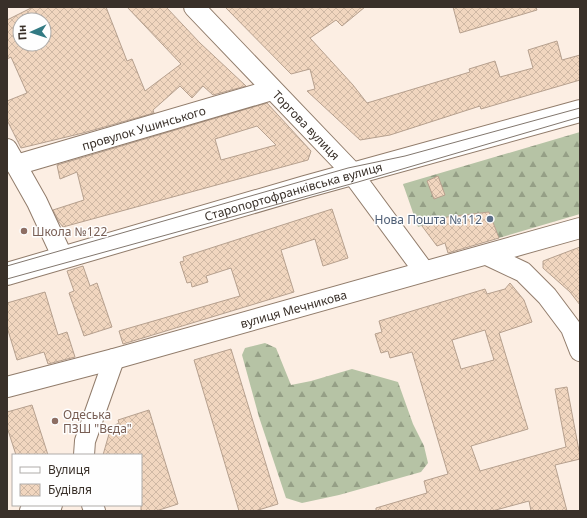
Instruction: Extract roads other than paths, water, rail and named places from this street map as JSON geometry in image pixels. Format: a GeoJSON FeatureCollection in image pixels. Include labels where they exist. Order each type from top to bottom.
{"type":"FeatureCollection","features":[{"type":"Feature","properties":{"kind":"main road","name":"Старопортофранківська вулиця"},"geometry":{"type":"LineString","coordinates":[[7,274],[305,187],[580,111]]}},
{"type":"Feature","properties":{"kind":"street","name":"Торгова вулиця"},"geometry":{"type":"LineString","coordinates":[[194,7],[353,174],[424,271]]}},
{"type":"Feature","properties":{"kind":"street","name":"провулок Ушинського"},"geometry":{"type":"LineString","coordinates":[[11,157],[272,90]]}},
{"type":"Feature","properties":{"kind":"street"},"geometry":{"type":"LineString","coordinates":[[11,157],[37,202],[63,258]]}},
{"type":"Feature","properties":{"kind":"street","name":"вулиця Мечникова"},"geometry":{"type":"LineString","coordinates":[[7,387],[114,359],[580,228]]}},
{"type":"Feature","properties":{"kind":"street"},"geometry":{"type":"LineString","coordinates":[[487,254],[523,272],[547,296],[571,328],[580,351]]}},
{"type":"Feature","properties":{"kind":"street"},"geometry":{"type":"LineString","coordinates":[[84,454],[85,441],[114,359]]}},
{"type":"Feature","properties":{"kind":"street"},"geometry":{"type":"LineString","coordinates":[[30,511],[48,506]]}},
{"type":"Feature","properties":{"kind":"tram line"},"geometry":{"type":"LineString","coordinates":[[7,266],[348,168],[405,156],[580,108]]}},
{"type":"Feature","properties":{"kind":"tram line"},"geometry":{"type":"LineString","coordinates":[[7,279],[358,182],[580,117]]}},
{"type":"Feature","properties":{"kind":"place","name":"Нова Пошта №112"},"geometry":{"type":"Point","coordinates":[490,219]}},
{"type":"Feature","properties":{"kind":"place","name":"Школа №122"},"geometry":{"type":"Point","coordinates":[24,231]}},
{"type":"Feature","properties":{"kind":"place","name":"Одеська ПЗШ \"Вєда\""},"geometry":{"type":"Point","coordinates":[55,421]}}]}
